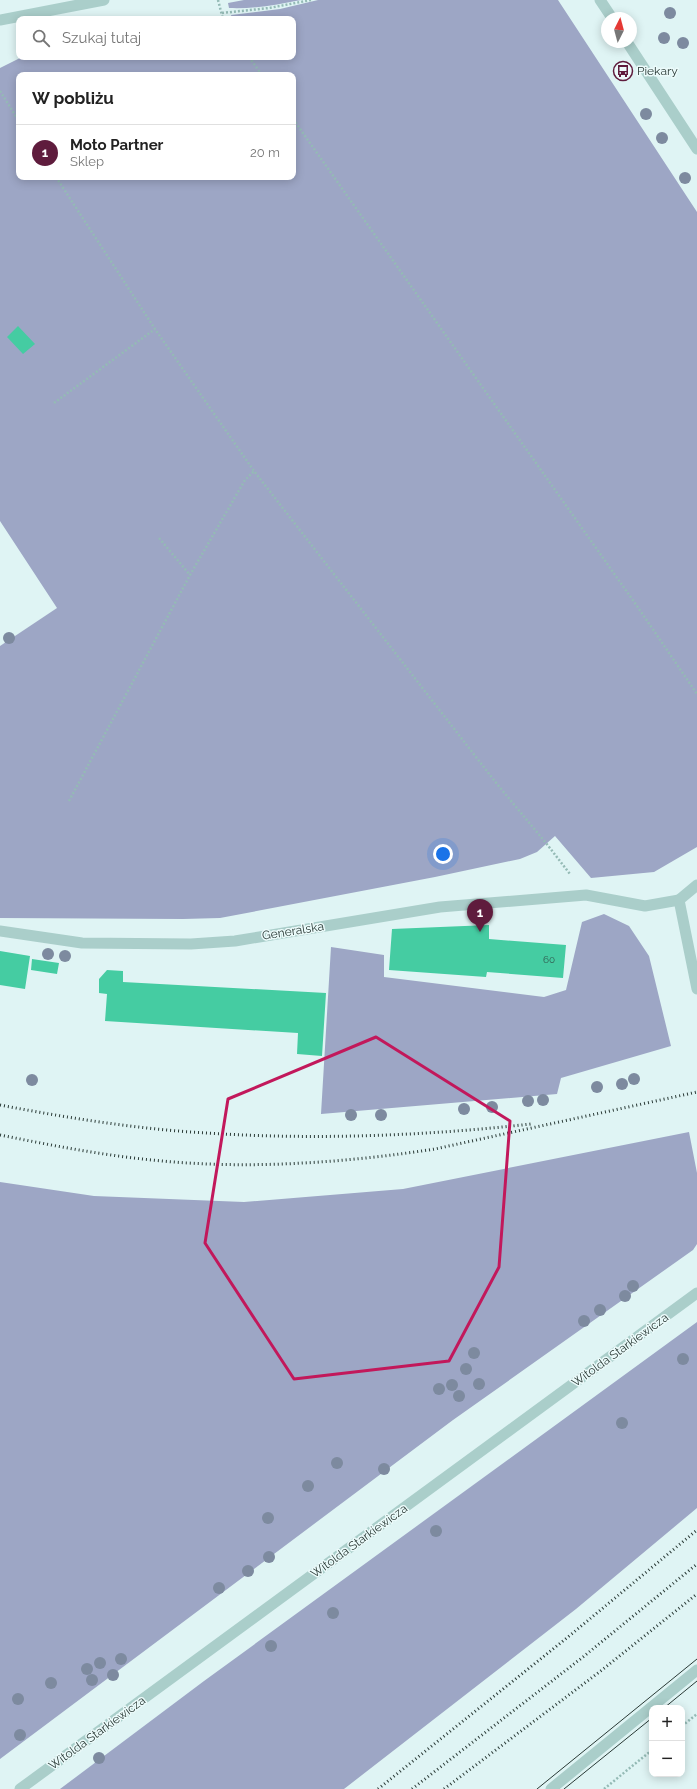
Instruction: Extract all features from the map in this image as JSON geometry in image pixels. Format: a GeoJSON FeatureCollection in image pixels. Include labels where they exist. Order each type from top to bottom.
{"type":"FeatureCollection","features":[{"type":"Feature","properties":{"kind":"street"},"geometry":{"type":"LineString","coordinates":[[21,16],[104,0]]}},
{"type":"Feature","properties":{"kind":"street"},"geometry":{"type":"LineString","coordinates":[[600,0],[608,12]]}},
{"type":"Feature","properties":{"kind":"street"},"geometry":{"type":"LineString","coordinates":[[0,20],[16,17]]}},
{"type":"Feature","properties":{"kind":"street"},"geometry":{"type":"LineString","coordinates":[[631,48],[697,149]]}},
{"type":"Feature","properties":{"kind":"street"},"geometry":{"type":"LineString","coordinates":[[697,885],[679,900],[697,989]]}},
{"type":"Feature","properties":{"kind":"street","name":"Generalska"},"geometry":{"type":"LineString","coordinates":[[0,931],[82,943],[191,944],[235,941],[440,907],[586,895],[644,906],[679,900]]}},
{"type":"Feature","properties":{"kind":"street","name":"Witolda Starkiewicza"},"geometry":{"type":"LineString","coordinates":[[20,1789],[697,1293]]}},
{"type":"Feature","properties":{"kind":"street"},"geometry":{"type":"LineString","coordinates":[[551,1789],[697,1670]]}},
{"type":"Feature","properties":{"kind":"path"},"geometry":{"type":"LineString","coordinates":[[218,0],[222,16]]}},
{"type":"Feature","properties":{"kind":"path"},"geometry":{"type":"LineString","coordinates":[[222,13],[269,8],[310,0]]}},
{"type":"Feature","properties":{"kind":"path"},"geometry":{"type":"LineString","coordinates":[[251,60],[260,72]]}},
{"type":"Feature","properties":{"kind":"path"},"geometry":{"type":"LineString","coordinates":[[0,91],[16,116]]}},
{"type":"Feature","properties":{"kind":"path"},"geometry":{"type":"LineString","coordinates":[[296,123],[633,599],[697,694]]}},
{"type":"Feature","properties":{"kind":"path"},"geometry":{"type":"LineString","coordinates":[[58,180],[155,329],[254,471],[492,778],[546,843],[586,895]]}},
{"type":"Feature","properties":{"kind":"path"},"geometry":{"type":"LineString","coordinates":[[54,403],[155,329]]}},
{"type":"Feature","properties":{"kind":"path"},"geometry":{"type":"LineString","coordinates":[[69,801],[190,575],[245,480],[254,471]]}},
{"type":"Feature","properties":{"kind":"path"},"geometry":{"type":"LineString","coordinates":[[159,538],[190,575]]}},
{"type":"Feature","properties":{"kind":"path"},"geometry":{"type":"LineString","coordinates":[[685,1724],[697,1714]]}},
{"type":"Feature","properties":{"kind":"path"},"geometry":{"type":"LineString","coordinates":[[604,1789],[649,1752]]}},
{"type":"Feature","properties":{"kind":"highlighted area"},"geometry":{"type":"Polygon","coordinates":[[[376,1037],[510,1121],[499,1267],[449,1361],[294,1379],[205,1243],[228,1099],[376,1037]]]}},
{"type":"Feature","properties":{"kind":"shaded area"},"geometry":{"type":"Polygon","coordinates":[[[244,0],[301,0],[283,4],[247,8],[229,8],[228,3],[244,0]]]}},
{"type":"Feature","properties":{"kind":"shaded area"},"geometry":{"type":"Polygon","coordinates":[[[318,0],[558,0],[697,212],[697,847],[654,872],[591,878],[555,836],[537,852],[520,859],[435,877],[220,918],[0,918],[0,646],[57,608],[0,521],[0,68],[16,60],[296,60],[296,16],[231,15],[280,9],[318,0]]]}},
{"type":"Feature","properties":{"kind":"shaded area"},"geometry":{"type":"Polygon","coordinates":[[[604,914],[629,926],[649,956],[671,1046],[561,1078],[557,1094],[321,1114],[331,947],[384,955],[384,977],[544,997],[566,990],[582,922],[604,914]]]}},
{"type":"Feature","properties":{"kind":"shaded area"},"geometry":{"type":"Polygon","coordinates":[[[689,1132],[697,1173],[697,1244],[693,1250],[453,1420],[0,1759],[0,1182],[94,1196],[244,1202],[403,1189],[689,1132]]]}},
{"type":"Feature","properties":{"kind":"shaded area"},"geometry":{"type":"Polygon","coordinates":[[[697,1322],[697,1508],[576,1609],[344,1789],[60,1789],[204,1681],[697,1322]]]}},
{"type":"Feature","properties":{"kind":"building"},"geometry":{"type":"Polygon","coordinates":[[[18,326],[35,344],[23,354],[7,337],[18,326]]]}},
{"type":"Feature","properties":{"kind":"building"},"geometry":{"type":"Polygon","coordinates":[[[489,925],[489,939],[566,945],[563,978],[487,972],[486,977],[389,970],[392,929],[489,925]]]}},
{"type":"Feature","properties":{"kind":"building"},"geometry":{"type":"Polygon","coordinates":[[[0,951],[30,956],[25,989],[0,985],[0,951]]]}},
{"type":"Feature","properties":{"kind":"building"},"geometry":{"type":"Polygon","coordinates":[[[32,959],[59,963],[57,974],[31,970],[32,959]]]}},
{"type":"Feature","properties":{"kind":"building"},"geometry":{"type":"Polygon","coordinates":[[[107,970],[123,971],[123,982],[326,993],[322,1056],[297,1054],[298,1033],[105,1021],[107,994],[99,993],[99,979],[107,970]]]}},
{"type":"Feature","properties":{"kind":"tram line"},"geometry":{"type":"LineString","coordinates":[[537,1789],[697,1659]]}},
{"type":"Feature","properties":{"kind":"tram line"},"geometry":{"type":"LineString","coordinates":[[668,1705],[697,1681]]}},
{"type":"Feature","properties":{"kind":"tram line"},"geometry":{"type":"LineString","coordinates":[[564,1789],[649,1720]]}},
{"type":"Feature","properties":{"kind":"railway"},"geometry":{"type":"LineString","coordinates":[[0,1135],[95,1153],[152,1160],[187,1163],[259,1165],[294,1164],[365,1158],[435,1149],[697,1092]]}},
{"type":"Feature","properties":{"kind":"railway"},"geometry":{"type":"LineString","coordinates":[[0,1105],[77,1119],[128,1126],[247,1135],[369,1136],[531,1124]]}},
{"type":"Feature","properties":{"kind":"railway"},"geometry":{"type":"LineString","coordinates":[[378,1789],[568,1637],[697,1530]]}},
{"type":"Feature","properties":{"kind":"railway"},"geometry":{"type":"LineString","coordinates":[[412,1789],[583,1657],[697,1564]]}},
{"type":"Feature","properties":{"kind":"railway"},"geometry":{"type":"LineString","coordinates":[[444,1789],[602,1670],[697,1594]]}},
{"type":"Feature","properties":{"kind":"place","name":"Piekary"},"geometry":{"type":"Point","coordinates":[623,71]}},
{"type":"Feature","properties":{"kind":"place","name":"Moto Partner"},"geometry":{"type":"Point","coordinates":[480,932]}}]}
